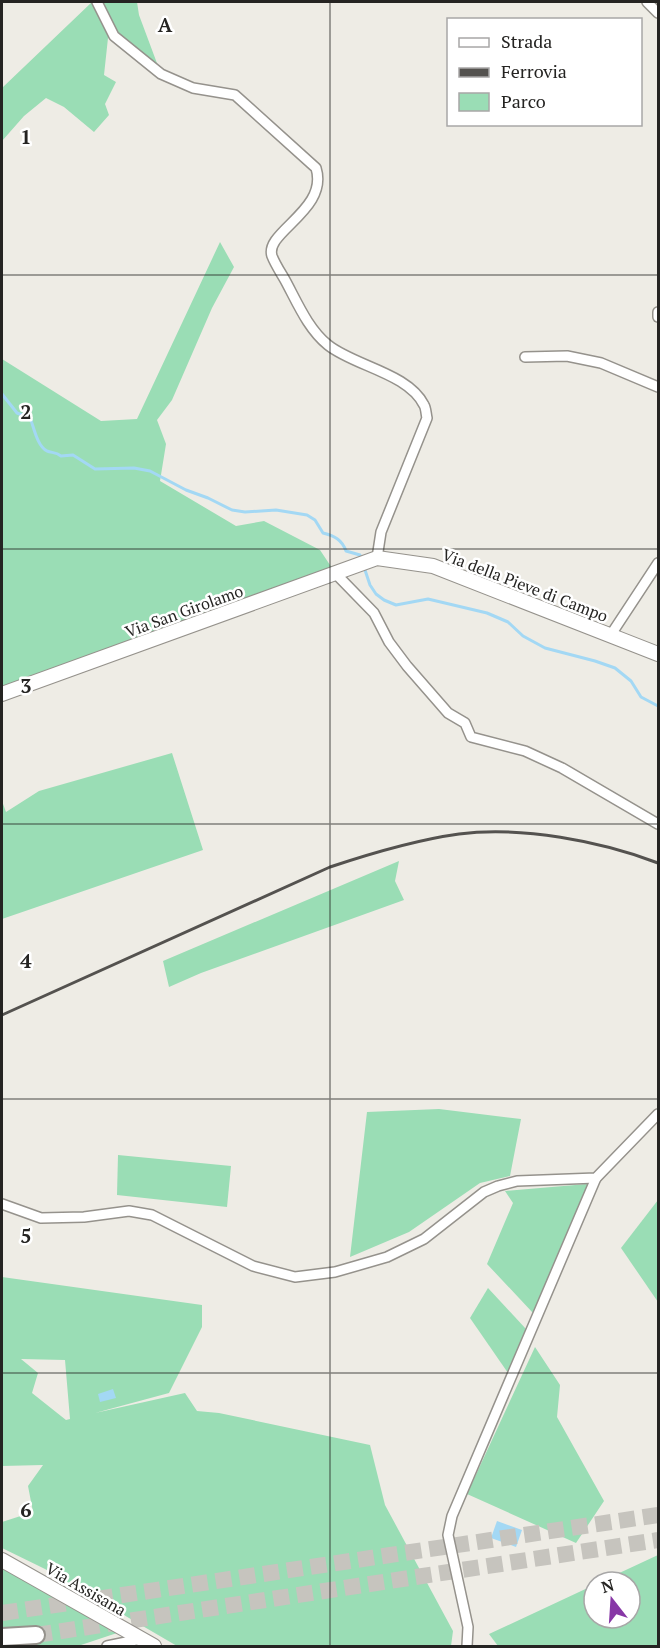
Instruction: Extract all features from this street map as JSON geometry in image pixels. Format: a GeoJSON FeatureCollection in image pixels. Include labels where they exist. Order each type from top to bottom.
{"type":"FeatureCollection","features":[{"type":"Feature","properties":{"kind":"highway"},"geometry":{"type":"LineString","coordinates":[[2,1637],[36,1635]]}},
{"type":"Feature","properties":{"kind":"street"},"geometry":{"type":"LineString","coordinates":[[97,2],[114,36],[161,74],[193,88],[235,95],[316,168],[319,178],[318,188],[312,200],[274,242],[272,255],[308,322],[328,345],[410,387],[425,405],[427,418],[381,532],[377,558]]}},
{"type":"Feature","properties":{"kind":"street"},"geometry":{"type":"LineString","coordinates":[[647,2],[658,13]]}},
{"type":"Feature","properties":{"kind":"street"},"geometry":{"type":"LineString","coordinates":[[658,312],[658,317]]}},
{"type":"Feature","properties":{"kind":"street"},"geometry":{"type":"LineString","coordinates":[[525,357],[567,356],[601,363],[658,387]]}},
{"type":"Feature","properties":{"kind":"street","name":"Via San Girolamo"},"geometry":{"type":"LineString","coordinates":[[2,694],[377,558]]}},
{"type":"Feature","properties":{"kind":"street","name":"Via della Pieve di Campo"},"geometry":{"type":"LineString","coordinates":[[377,558],[433,566],[658,654]]}},
{"type":"Feature","properties":{"kind":"street"},"geometry":{"type":"LineString","coordinates":[[610,636],[658,563]]}},
{"type":"Feature","properties":{"kind":"street"},"geometry":{"type":"LineString","coordinates":[[341,572],[374,613],[389,642],[448,713],[465,723],[471,737],[525,751],[562,768],[658,824]]}},
{"type":"Feature","properties":{"kind":"street"},"geometry":{"type":"LineString","coordinates":[[467,1647],[468,1627],[448,1534],[452,1516],[596,1178],[658,1114]]}},
{"type":"Feature","properties":{"kind":"street"},"geometry":{"type":"LineString","coordinates":[[2,1204],[41,1218],[84,1217],[129,1211],[152,1215],[253,1266],[295,1277],[335,1272],[387,1257],[423,1239],[484,1192],[498,1186],[517,1181],[596,1178]]}},
{"type":"Feature","properties":{"kind":"street","name":"Via Assisana"},"geometry":{"type":"LineString","coordinates":[[2,1560],[147,1643]]}},
{"type":"Feature","properties":{"kind":"street"},"geometry":{"type":"LineString","coordinates":[[107,1647],[147,1643]]}},
{"type":"Feature","properties":{"kind":"green space"},"geometry":{"type":"Polygon","coordinates":[[[92,2],[137,2],[139,15],[161,74],[114,36],[108,38],[104,75],[116,82],[105,104],[109,115],[94,132],[64,107],[46,98],[24,116],[2,141],[2,88],[92,2]]]}},
{"type":"Feature","properties":{"kind":"green space"},"geometry":{"type":"Polygon","coordinates":[[[220,242],[234,267],[212,308],[172,400],[157,420],[166,444],[160,481],[236,526],[264,521],[320,550],[336,574],[2,694],[2,359],[101,421],[137,419],[220,242]]]}},
{"type":"Feature","properties":{"kind":"green space"},"geometry":{"type":"Polygon","coordinates":[[[172,753],[203,850],[2,919],[2,801],[6,812],[39,791],[172,753]]]}},
{"type":"Feature","properties":{"kind":"green space"},"geometry":{"type":"Polygon","coordinates":[[[399,861],[395,881],[404,900],[201,973],[169,987],[163,961],[399,861]]]}},
{"type":"Feature","properties":{"kind":"green space"},"geometry":{"type":"Polygon","coordinates":[[[439,1109],[521,1119],[510,1176],[480,1183],[409,1232],[350,1257],[367,1112],[439,1109]]]}},
{"type":"Feature","properties":{"kind":"green space"},"geometry":{"type":"Polygon","coordinates":[[[118,1155],[231,1166],[227,1207],[117,1195],[118,1155]]]}},
{"type":"Feature","properties":{"kind":"green space"},"geometry":{"type":"Polygon","coordinates":[[[587,1184],[588,1191],[533,1313],[487,1264],[513,1203],[505,1191],[587,1184]]]}},
{"type":"Feature","properties":{"kind":"green space"},"geometry":{"type":"Polygon","coordinates":[[[658,1200],[658,1302],[621,1248],[658,1200]]]}},
{"type":"Feature","properties":{"kind":"green space"},"geometry":{"type":"Polygon","coordinates":[[[2,1277],[202,1305],[202,1327],[169,1393],[95,1413],[185,1393],[197,1411],[219,1413],[370,1445],[385,1505],[453,1631],[451,1646],[177,1646],[45,1569],[2,1548],[2,1522],[33,1512],[28,1486],[43,1465],[2,1466],[2,1277]],[[21,1359],[38,1373],[32,1393],[66,1420],[70,1419],[65,1360],[21,1359]]]}},
{"type":"Feature","properties":{"kind":"green space"},"geometry":{"type":"Polygon","coordinates":[[[488,1288],[526,1329],[508,1373],[470,1318],[488,1288]]]}},
{"type":"Feature","properties":{"kind":"green space"},"geometry":{"type":"Polygon","coordinates":[[[535,1347],[560,1385],[557,1417],[604,1501],[576,1543],[467,1494],[535,1347]]]}},
{"type":"Feature","properties":{"kind":"green space"},"geometry":{"type":"Polygon","coordinates":[[[658,1555],[658,1646],[498,1646],[489,1634],[582,1591],[582,1630],[642,1630],[642,1570],[626,1570],[658,1555]]]}},
{"type":"Feature","properties":{"kind":"green space"},"geometry":{"type":"Polygon","coordinates":[[[2,1568],[117,1633],[78,1646],[2,1646],[2,1568]]]}},
{"type":"Feature","properties":{"kind":"water"},"geometry":{"type":"Polygon","coordinates":[[[113,1389],[116,1398],[100,1402],[98,1394],[113,1389]]]}},
{"type":"Feature","properties":{"kind":"water"},"geometry":{"type":"Polygon","coordinates":[[[497,1521],[522,1530],[516,1547],[491,1538],[497,1521]]]}},
{"type":"Feature","properties":{"kind":"waterway"},"geometry":{"type":"LineString","coordinates":[[2,394],[17,413],[30,418],[38,441],[47,451],[61,456],[73,455],[95,469],[134,468],[150,471],[232,510],[245,512],[276,510],[307,515],[315,520],[323,533],[338,539],[346,551],[360,555],[362,560]]}},
{"type":"Feature","properties":{"kind":"waterway"},"geometry":{"type":"LineString","coordinates":[[364,567],[370,585],[384,600],[396,605],[428,599],[487,613],[508,622],[523,636],[545,648],[615,668],[631,681],[641,697],[658,706]]}},
{"type":"Feature","properties":{"kind":"tunnel"},"geometry":{"type":"LineString","coordinates":[[2,1613],[658,1515]]}},
{"type":"Feature","properties":{"kind":"tunnel"},"geometry":{"type":"LineString","coordinates":[[36,1635],[658,1540]]}},
{"type":"Feature","properties":{"kind":"railway"},"geometry":{"type":"LineString","coordinates":[[2,1015],[330,867],[410,843],[483,832],[534,834],[612,848],[658,863]]}}]}
